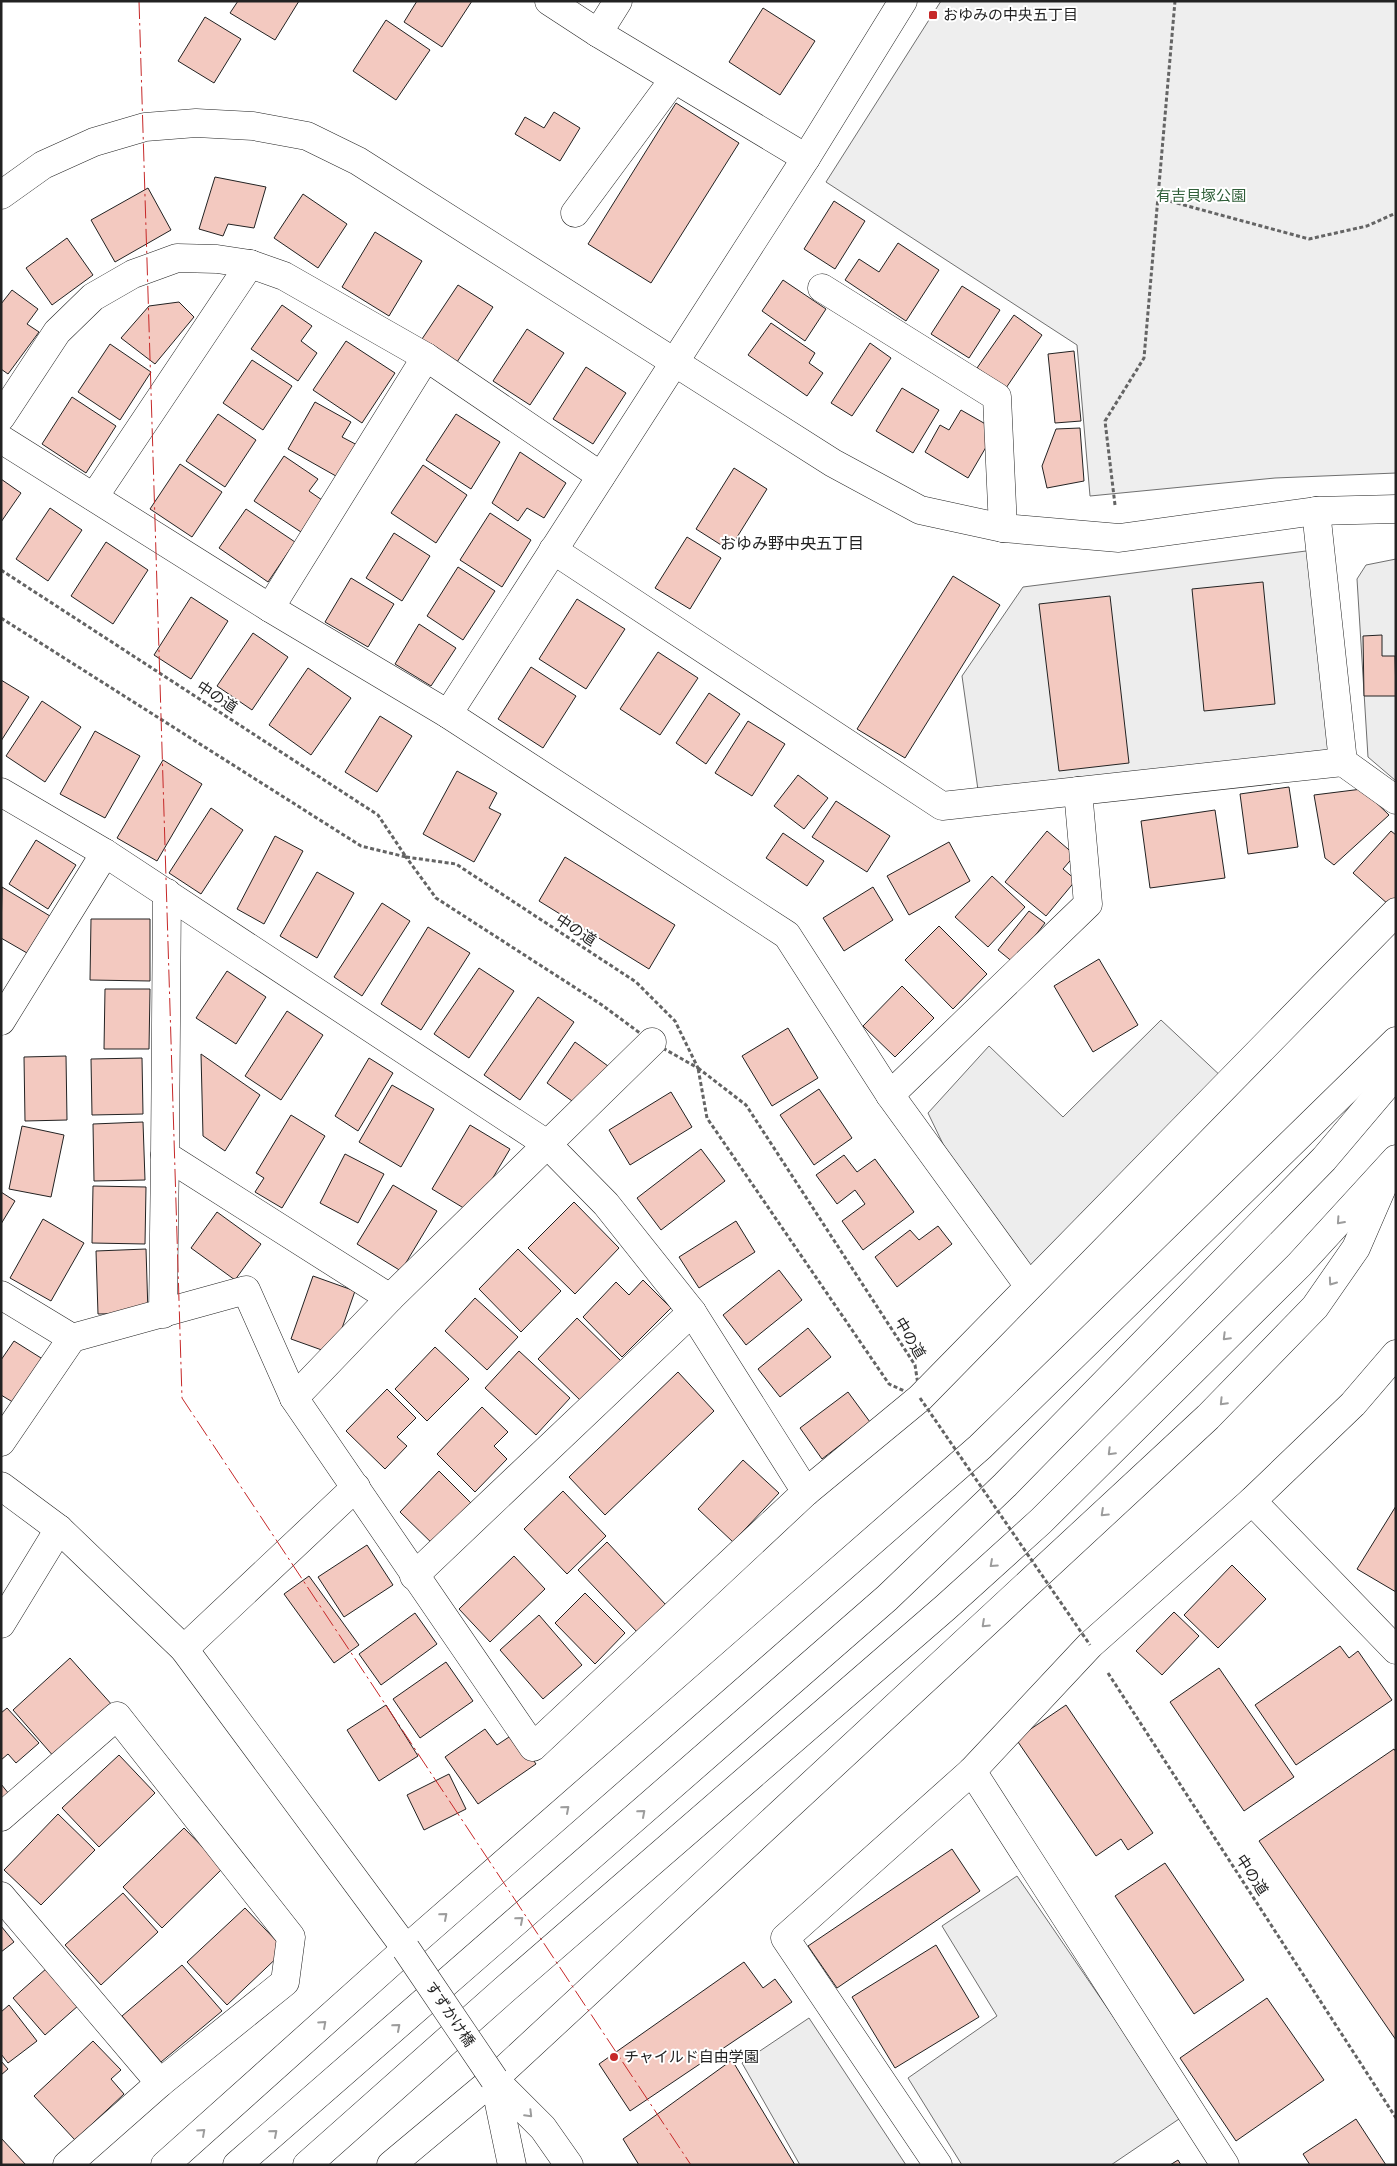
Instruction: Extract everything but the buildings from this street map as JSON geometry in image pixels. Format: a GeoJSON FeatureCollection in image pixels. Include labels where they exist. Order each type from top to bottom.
{"type":"FeatureCollection","features":[{"type":"Feature","properties":{"kind":"street"},"geometry":{"type":"LineString","coordinates":[[549,1],[598,33],[806,158]]}},
{"type":"Feature","properties":{"kind":"street"},"geometry":{"type":"LineString","coordinates":[[598,33],[618,1]]}},
{"type":"Feature","properties":{"kind":"street"},"geometry":{"type":"LineString","coordinates":[[448,714],[806,158],[902,1]]}},
{"type":"Feature","properties":{"kind":"street"},"geometry":{"type":"LineString","coordinates":[[575,213],[674,79]]}},
{"type":"Feature","properties":{"kind":"street"},"geometry":{"type":"LineString","coordinates":[[1,195],[43,165],[94,142],[145,127],[196,123],[253,126],[307,136],[358,161],[833,462],[920,510],[1003,528],[1119,538],[1316,510],[1396,509]]}},
{"type":"Feature","properties":{"kind":"street"},"geometry":{"type":"LineString","coordinates":[[1,416],[57,332],[93,297],[133,274],[177,258],[217,259],[250,264],[284,276],[426,357],[601,476]]}},
{"type":"Feature","properties":{"kind":"street"},"geometry":{"type":"LineString","coordinates":[[94,497],[250,264]]}},
{"type":"Feature","properties":{"kind":"street"},"geometry":{"type":"LineString","coordinates":[[822,288],[997,397],[1003,528]]}},
{"type":"Feature","properties":{"kind":"street"},"geometry":{"type":"LineString","coordinates":[[270,608],[426,357]]}},
{"type":"Feature","properties":{"kind":"street"},"geometry":{"type":"LineString","coordinates":[[1,439],[270,608],[448,714],[787,935],[890,1095],[1028,1285]]}},
{"type":"Feature","properties":{"kind":"street"},"geometry":{"type":"LineString","coordinates":[[1316,510],[1343,762]]}},
{"type":"Feature","properties":{"kind":"street"},"geometry":{"type":"LineString","coordinates":[[553,550],[942,806],[1343,762],[1396,800]]}},
{"type":"Feature","properties":{"kind":"street"},"geometry":{"type":"LineString","coordinates":[[890,1095],[1088,904],[1078,791]]}},
{"type":"Feature","properties":{"kind":"street"},"geometry":{"type":"LineString","coordinates":[[1,792],[105,853],[547,1144],[606,1204],[692,1312],[806,1492]]}},
{"type":"Feature","properties":{"kind":"street"},"geometry":{"type":"LineString","coordinates":[[1,1022],[105,853]]}},
{"type":"Feature","properties":{"kind":"street"},"geometry":{"type":"LineString","coordinates":[[163,1314],[167,893]]}},
{"type":"Feature","properties":{"kind":"street"},"geometry":{"type":"LineString","coordinates":[[1,1442],[72,1338],[246,1290],[294,1398],[356,1487],[414,1576],[533,1747],[806,1492],[920,1398],[1028,1285],[1396,912]]}},
{"type":"Feature","properties":{"kind":"street"},"geometry":{"type":"LineString","coordinates":[[165,2165],[406,1949],[980,1447],[1396,1041]]}},
{"type":"Feature","properties":{"kind":"street"},"geometry":{"type":"LineString","coordinates":[[294,1398],[390,1298],[652,1042]]}},
{"type":"Feature","properties":{"kind":"street"},"geometry":{"type":"LineString","coordinates":[[237,2165],[887,1598],[1005,1485],[1324,1159],[1396,1074]]}},
{"type":"Feature","properties":{"kind":"street"},"geometry":{"type":"LineString","coordinates":[[165,1155],[390,1298]]}},
{"type":"Feature","properties":{"kind":"street"},"geometry":{"type":"LineString","coordinates":[[392,2165],[494,2079],[1215,1410],[1315,1307],[1356,1248],[1395,1160]]}},
{"type":"Feature","properties":{"kind":"street"},"geometry":{"type":"LineString","coordinates":[[307,2165],[504,1990],[946,1607],[1041,1521],[1299,1265],[1395,1160]]}},
{"type":"Feature","properties":{"kind":"street"},"geometry":{"type":"LineString","coordinates":[[1,1295],[72,1338]]}},
{"type":"Feature","properties":{"kind":"street"},"geometry":{"type":"LineString","coordinates":[[414,1576],[692,1312]]}},
{"type":"Feature","properties":{"kind":"street"},"geometry":{"type":"LineString","coordinates":[[938,2165],[786,1938],[972,1771],[1093,1649],[1353,1404],[1396,1354]]}},
{"type":"Feature","properties":{"kind":"street","name":"すずかけ橋"},"geometry":{"type":"LineString","coordinates":[[1,1486],[58,1529],[184,1649],[406,1949],[494,2079]]}},
{"type":"Feature","properties":{"kind":"street"},"geometry":{"type":"LineString","coordinates":[[184,1649],[356,1487]]}},
{"type":"Feature","properties":{"kind":"street"},"geometry":{"type":"LineString","coordinates":[[1252,1501],[1396,1650]]}},
{"type":"Feature","properties":{"kind":"street"},"geometry":{"type":"LineString","coordinates":[[1,1624],[58,1529]]}},
{"type":"Feature","properties":{"kind":"street"},"geometry":{"type":"LineString","coordinates":[[1,1817],[117,1716],[291,1937],[285,1982],[160,2083],[67,2165]]}},
{"type":"Feature","properties":{"kind":"street"},"geometry":{"type":"LineString","coordinates":[[972,1771],[1225,2165]]}},
{"type":"Feature","properties":{"kind":"street"},"geometry":{"type":"LineString","coordinates":[[1,1896],[160,2083]]}},
{"type":"Feature","properties":{"kind":"street"},"geometry":{"type":"LineString","coordinates":[[494,2079],[512,2165]]}},
{"type":"Feature","properties":{"kind":"street"},"geometry":{"type":"LineString","coordinates":[[494,2079],[543,2128],[569,2165]]}},
{"type":"Feature","properties":{"kind":"path"},"geometry":{"type":"LineString","coordinates":[[1119,538],[1105,421],[1144,358],[1175,1]]}},
{"type":"Feature","properties":{"kind":"path"},"geometry":{"type":"LineString","coordinates":[[1158,198],[1309,239],[1367,226],[1396,212]]}},
{"type":"Feature","properties":{"kind":"path","name":"中の道"},"geometry":{"type":"LineString","coordinates":[[1,570],[378,815],[436,898],[602,1005],[652,1042],[698,1068],[746,1105],[915,1365],[920,1398]]}},
{"type":"Feature","properties":{"kind":"path","name":"中の道"},"geometry":{"type":"LineString","coordinates":[[1,618],[361,846],[406,857],[456,864],[636,982],[675,1021],[698,1068],[707,1118],[889,1384],[920,1398]]}},
{"type":"Feature","properties":{"kind":"path"},"geometry":{"type":"LineString","coordinates":[[920,1398],[1093,1649]]}},
{"type":"Feature","properties":{"kind":"path","name":"中の道"},"geometry":{"type":"LineString","coordinates":[[1106,1670],[1396,2118]]}},
{"type":"Feature","properties":{"kind":"green space","name":"有吉貝塚公園"},"geometry":{"type":"Polygon","coordinates":[[[941,1],[1396,1],[1396,473],[1275,478],[1090,496],[1077,345],[826,182],[941,1]]]}},
{"type":"Feature","properties":{"kind":"shaded area"},"geometry":{"type":"Polygon","coordinates":[[[1306,551],[1319,563],[1336,755],[979,797],[962,676],[1023,587],[1306,551]]]}},
{"type":"Feature","properties":{"kind":"shaded area"},"geometry":{"type":"Polygon","coordinates":[[[1396,559],[1396,781],[1368,757],[1357,579],[1366,565],[1396,559]]]}},
{"type":"Feature","properties":{"kind":"shaded area"},"geometry":{"type":"Polygon","coordinates":[[[1161,1020],[1224,1079],[1024,1272],[943,1144],[928,1113],[989,1046],[1063,1117],[1161,1020]]]}},
{"type":"Feature","properties":{"kind":"shaded area"},"geometry":{"type":"Polygon","coordinates":[[[1017,1876],[1182,2117],[1111,2165],[962,2165],[908,2078],[997,2016],[942,1926],[1017,1876]]]}},
{"type":"Feature","properties":{"kind":"shaded area"},"geometry":{"type":"Polygon","coordinates":[[[809,2018],[906,2165],[800,2165],[742,2063],[809,2018]]]}},
{"type":"Feature","properties":{"kind":"power"},"geometry":{"type":"LineString","coordinates":[[139,1],[182,1398],[691,2165]]}},
{"type":"Feature","properties":{"kind":"place","name":"おゆみの中央五丁目"},"geometry":{"type":"Point","coordinates":[933,15]}},
{"type":"Feature","properties":{"kind":"place","name":"チャイルド自由学園"},"geometry":{"type":"Point","coordinates":[614,2057]}},
{"type":"Feature","properties":{"kind":"district","name":"おゆみ野中央五丁目"},"geometry":{"type":"Point","coordinates":[792,543]}}]}
